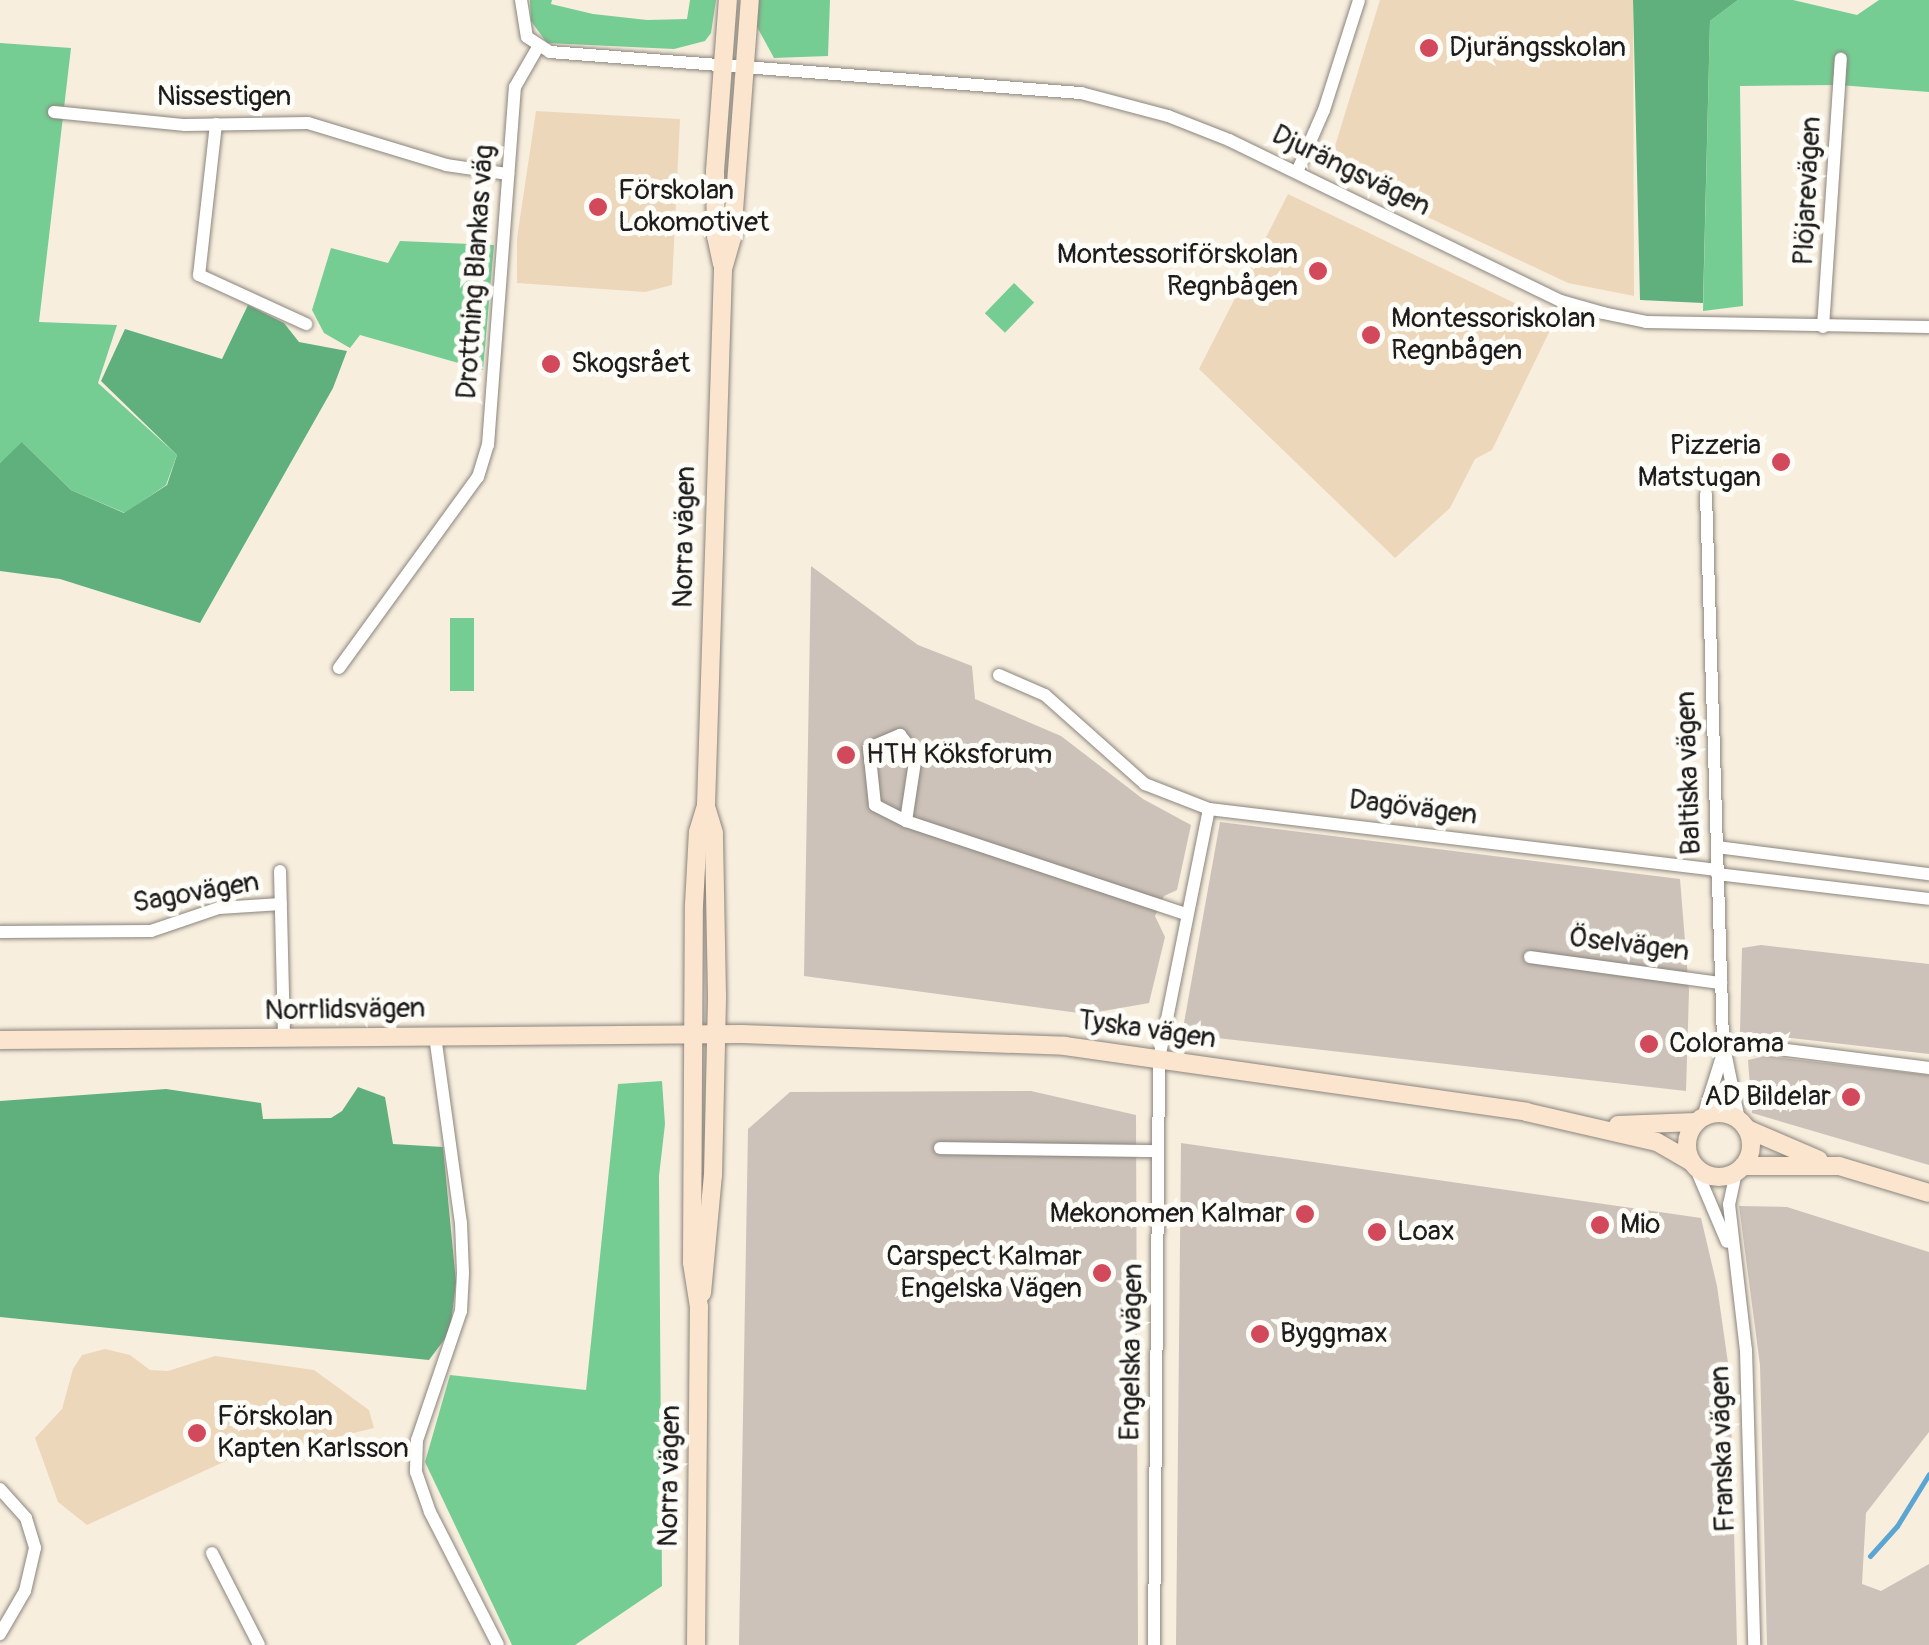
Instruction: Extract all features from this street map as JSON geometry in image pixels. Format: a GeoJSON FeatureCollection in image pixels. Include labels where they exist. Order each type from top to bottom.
{"type":"FeatureCollection","features":[{"type":"Feature","properties":{"kind":"main road","name":"Norra vägen"},"geometry":{"type":"LineString","coordinates":[[700,1308],[692,1263],[690,1034],[698,832],[706,805],[723,269],[716,236],[720,68],[728,0]]}},
{"type":"Feature","properties":{"kind":"main road","name":"Norra vägen"},"geometry":{"type":"LineString","coordinates":[[723,269],[732,237],[750,0]]}},
{"type":"Feature","properties":{"kind":"main road","name":"Norra vägen"},"geometry":{"type":"LineString","coordinates":[[696,1645],[700,1308],[708,1264],[716,1034],[714,832],[706,805]]}},
{"type":"Feature","properties":{"kind":"main road","name":"Tyska vägen"},"geometry":{"type":"LineString","coordinates":[[690,1034],[885,1036],[1045,1045],[1159,1059],[1593,1124],[1658,1142],[1693,1165]]}},
{"type":"Feature","properties":{"kind":"main road","name":"Norrlidsvägen"},"geometry":{"type":"LineString","coordinates":[[0,1040],[690,1034]]}},
{"type":"Feature","properties":{"kind":"main road"},"geometry":{"type":"LineString","coordinates":[[1839,1166],[1739,1169],[1717,1176],[1693,1165],[1687,1139],[1699,1119],[1721,1112],[1778,1146],[1929,1192]]}},
{"type":"Feature","properties":{"kind":"main road","name":"Tyska vägen"},"geometry":{"type":"LineString","coordinates":[[1593,1124],[1699,1119]]}},
{"type":"Feature","properties":{"kind":"main road"},"geometry":{"type":"LineString","coordinates":[[1739,1169],[1751,1149],[1744,1124]]}},
{"type":"Feature","properties":{"kind":"street"},"geometry":{"type":"LineString","coordinates":[[521,0],[528,37],[538,47],[745,70]]}},
{"type":"Feature","properties":{"kind":"street"},"geometry":{"type":"LineString","coordinates":[[1297,172],[1324,110],[1359,0]]}},
{"type":"Feature","properties":{"kind":"street","name":"Drottning Blankas väg"},"geometry":{"type":"LineString","coordinates":[[338,668],[478,477],[488,445],[515,87],[538,47]]}},
{"type":"Feature","properties":{"kind":"street","name":"Plöjarevägen"},"geometry":{"type":"LineString","coordinates":[[1823,327],[1841,59]]}},
{"type":"Feature","properties":{"kind":"street","name":"Djurängsvägen"},"geometry":{"type":"LineString","coordinates":[[745,70],[1081,94],[1168,116],[1297,172],[1561,301],[1646,322],[1929,327]]}},
{"type":"Feature","properties":{"kind":"street","name":"Nissestigen"},"geometry":{"type":"LineString","coordinates":[[54,112],[216,124],[308,123],[446,166],[508,174]]}},
{"type":"Feature","properties":{"kind":"street"},"geometry":{"type":"LineString","coordinates":[[216,124],[200,275],[306,324]]}},
{"type":"Feature","properties":{"kind":"street","name":"Baltiska vägen"},"geometry":{"type":"LineString","coordinates":[[1706,494],[1723,1047],[1744,1124]]}},
{"type":"Feature","properties":{"kind":"street","name":"Dagövägen"},"geometry":{"type":"LineString","coordinates":[[1000,675],[1045,695],[1145,784],[1210,809],[1929,899]]}},
{"type":"Feature","properties":{"kind":"street"},"geometry":{"type":"LineString","coordinates":[[906,820],[916,754],[900,735],[869,748],[875,806],[906,820],[1186,914]]}},
{"type":"Feature","properties":{"kind":"street"},"geometry":{"type":"LineString","coordinates":[[1159,1059],[1210,809]]}},
{"type":"Feature","properties":{"kind":"street"},"geometry":{"type":"LineString","coordinates":[[1716,848],[1929,874]]}},
{"type":"Feature","properties":{"kind":"street","name":"Sagovägen"},"geometry":{"type":"LineString","coordinates":[[280,871],[284,1037]]}},
{"type":"Feature","properties":{"kind":"street","name":"Sagovägen"},"geometry":{"type":"LineString","coordinates":[[0,932],[151,931],[219,908],[281,904]]}},
{"type":"Feature","properties":{"kind":"street","name":"Öselvägen"},"geometry":{"type":"LineString","coordinates":[[1530,958],[1721,983]]}},
{"type":"Feature","properties":{"kind":"street"},"geometry":{"type":"LineString","coordinates":[[434,1036],[461,1224],[463,1274],[461,1311],[418,1440],[416,1472],[430,1512],[498,1645]]}},
{"type":"Feature","properties":{"kind":"street"},"geometry":{"type":"LineString","coordinates":[[1723,1047],[1929,1068]]}},
{"type":"Feature","properties":{"kind":"street","name":"Baltiska vägen"},"geometry":{"type":"LineString","coordinates":[[1699,1119],[1723,1047]]}},
{"type":"Feature","properties":{"kind":"street","name":"Engelska vägen"},"geometry":{"type":"LineString","coordinates":[[1154,1645],[1159,1059]]}},
{"type":"Feature","properties":{"kind":"street"},"geometry":{"type":"LineString","coordinates":[[940,1148],[1158,1151]]}},
{"type":"Feature","properties":{"kind":"street","name":"Franska vägen"},"geometry":{"type":"LineString","coordinates":[[1693,1165],[1732,1254]]}},
{"type":"Feature","properties":{"kind":"street","name":"Franska vägen"},"geometry":{"type":"LineString","coordinates":[[1739,1169],[1729,1204],[1746,1350],[1754,1645]]}},
{"type":"Feature","properties":{"kind":"street"},"geometry":{"type":"LineString","coordinates":[[0,1489],[26,1518],[36,1548],[25,1591],[0,1634]]}},
{"type":"Feature","properties":{"kind":"street"},"geometry":{"type":"LineString","coordinates":[[212,1553],[259,1645]]}},
{"type":"Feature","properties":{"kind":"shaded area"},"geometry":{"type":"Polygon","coordinates":[[[1380,0],[1633,0],[1634,296],[1568,283],[1342,177],[1335,146],[1380,0]]]}},
{"type":"Feature","properties":{"kind":"shaded area","name":"Förskolan Lokomotivet"},"geometry":{"type":"Polygon","coordinates":[[[536,111],[680,119],[672,285],[645,292],[517,283],[517,238],[536,111]]]}},
{"type":"Feature","properties":{"kind":"shaded area"},"geometry":{"type":"Polygon","coordinates":[[[1288,194],[1554,322],[1492,450],[1475,459],[1450,508],[1395,558],[1199,369],[1288,194]]]}},
{"type":"Feature","properties":{"kind":"shaded area"},"geometry":{"type":"Polygon","coordinates":[[[811,566],[918,645],[972,666],[975,699],[1061,736],[1143,799],[1191,825],[1177,890],[1164,896],[1155,916],[1165,937],[1149,1003],[1086,1014],[804,976],[811,566]]]}},
{"type":"Feature","properties":{"kind":"shaded area"},"geometry":{"type":"Polygon","coordinates":[[[1220,822],[1680,879],[1689,991],[1686,1091],[1182,1034],[1220,822]]]}},
{"type":"Feature","properties":{"kind":"shaded area"},"geometry":{"type":"Polygon","coordinates":[[[1761,945],[1929,964],[1929,1054],[1740,1032],[1742,948],[1761,945]]]}},
{"type":"Feature","properties":{"kind":"shaded area"},"geometry":{"type":"Polygon","coordinates":[[[1766,1056],[1929,1075],[1929,1165],[1752,1113],[1748,1060],[1766,1056]]]}},
{"type":"Feature","properties":{"kind":"shaded area"},"geometry":{"type":"Polygon","coordinates":[[[1031,1091],[1136,1115],[1138,1645],[739,1645],[748,1129],[790,1092],[1031,1091]]]}},
{"type":"Feature","properties":{"kind":"shaded area"},"geometry":{"type":"Polygon","coordinates":[[[1181,1143],[1701,1218],[1717,1286],[1730,1377],[1737,1645],[1176,1645],[1181,1143]]]}},
{"type":"Feature","properties":{"kind":"shaded area"},"geometry":{"type":"Polygon","coordinates":[[[1739,1206],[1787,1207],[1929,1252],[1929,1432],[1866,1513],[1862,1584],[1881,1591],[1929,1564],[1929,1645],[1767,1645],[1760,1365],[1739,1206]]]}},
{"type":"Feature","properties":{"kind":"shaded area","name":"Förskolan Kapten Karlsson"},"geometry":{"type":"Polygon","coordinates":[[[105,1349],[130,1355],[150,1370],[168,1371],[215,1356],[314,1370],[369,1410],[374,1428],[333,1438],[322,1447],[267,1442],[87,1525],[58,1502],[35,1438],[62,1409],[73,1369],[82,1355],[105,1349]]]}},
{"type":"Feature","properties":{"kind":"green space"},"geometry":{"type":"Polygon","coordinates":[[[530,0],[552,0],[551,4],[593,14],[647,20],[687,19],[690,0],[716,0],[711,33],[705,41],[674,49],[547,43],[531,21],[530,0]]]}},
{"type":"Feature","properties":{"kind":"green space"},"geometry":{"type":"Polygon","coordinates":[[[758,0],[830,0],[828,56],[774,58],[756,25],[758,0]]]}},
{"type":"Feature","properties":{"kind":"green space"},"geometry":{"type":"Polygon","coordinates":[[[1633,0],[1738,0],[1710,21],[1703,303],[1640,300],[1633,0]]]}},
{"type":"Feature","properties":{"kind":"green space"},"geometry":{"type":"Polygon","coordinates":[[[1738,0],[1793,0],[1857,15],[1879,0],[1929,0],[1929,92],[1839,85],[1740,86],[1743,306],[1703,311],[1710,21],[1738,0]]]}},
{"type":"Feature","properties":{"kind":"green space"},"geometry":{"type":"Polygon","coordinates":[[[0,43],[71,48],[39,322],[117,325],[98,383],[177,455],[166,485],[125,513],[71,490],[23,443],[0,463],[0,43]]]}},
{"type":"Feature","properties":{"kind":"green space"},"geometry":{"type":"Polygon","coordinates":[[[400,241],[494,245],[483,370],[360,335],[350,348],[324,333],[312,310],[331,248],[388,263],[400,241]]]}},
{"type":"Feature","properties":{"kind":"green space"},"geometry":{"type":"Polygon","coordinates":[[[1014,283],[1034,302],[1005,333],[985,313],[1014,283]]]}},
{"type":"Feature","properties":{"kind":"green space"},"geometry":{"type":"Polygon","coordinates":[[[248,305],[284,323],[299,342],[347,351],[333,388],[200,623],[60,579],[0,571],[0,463],[22,442],[71,490],[124,513],[167,485],[177,455],[101,381],[125,329],[222,359],[248,305]]]}},
{"type":"Feature","properties":{"kind":"green space"},"geometry":{"type":"Polygon","coordinates":[[[450,618],[474,618],[474,691],[450,691],[450,618]]]}},
{"type":"Feature","properties":{"kind":"green space"},"geometry":{"type":"Polygon","coordinates":[[[662,1081],[662,1586],[575,1645],[512,1645],[425,1462],[450,1375],[586,1390],[618,1084],[662,1081]]]}},
{"type":"Feature","properties":{"kind":"green space"},"geometry":{"type":"Polygon","coordinates":[[[358,1087],[385,1097],[393,1144],[443,1147],[456,1282],[450,1332],[429,1360],[0,1317],[0,1101],[166,1089],[261,1103],[263,1119],[331,1118],[342,1111],[358,1087]]]}},
{"type":"Feature","properties":{"kind":"waterway"},"geometry":{"type":"LineString","coordinates":[[1870,1556],[1897,1526],[1929,1474]]}},
{"type":"Feature","properties":{"kind":"place","name":"Djurängsskolan"},"geometry":{"type":"Point","coordinates":[1429,48]}},
{"type":"Feature","properties":{"kind":"place","name":"Förskolan Lokomotivet"},"geometry":{"type":"Point","coordinates":[598,207]}},
{"type":"Feature","properties":{"kind":"place","name":"Montessoriförskolan Regnbågen"},"geometry":{"type":"Point","coordinates":[1318,271]}},
{"type":"Feature","properties":{"kind":"place","name":"Montessoriskolan Regnbågen"},"geometry":{"type":"Point","coordinates":[1371,335]}},
{"type":"Feature","properties":{"kind":"place","name":"Skogsrået"},"geometry":{"type":"Point","coordinates":[551,364]}},
{"type":"Feature","properties":{"kind":"place","name":"Pizzeria Matstugan"},"geometry":{"type":"Point","coordinates":[1781,462]}},
{"type":"Feature","properties":{"kind":"place","name":"HTH Köksforum"},"geometry":{"type":"Point","coordinates":[846,755]}},
{"type":"Feature","properties":{"kind":"place","name":"Colorama"},"geometry":{"type":"Point","coordinates":[1649,1044]}},
{"type":"Feature","properties":{"kind":"place","name":"AD Bildelar"},"geometry":{"type":"Point","coordinates":[1851,1097]}},
{"type":"Feature","properties":{"kind":"place","name":"Mekonomen Kalmar"},"geometry":{"type":"Point","coordinates":[1305,1214]}},
{"type":"Feature","properties":{"kind":"place","name":"Mio"},"geometry":{"type":"Point","coordinates":[1600,1225]}},
{"type":"Feature","properties":{"kind":"place","name":"Loax"},"geometry":{"type":"Point","coordinates":[1377,1232]}},
{"type":"Feature","properties":{"kind":"place","name":"Carspect Kalmar Engelska Vägen"},"geometry":{"type":"Point","coordinates":[1102,1273]}},
{"type":"Feature","properties":{"kind":"place","name":"Byggmax"},"geometry":{"type":"Point","coordinates":[1260,1334]}},
{"type":"Feature","properties":{"kind":"place","name":"Förskolan Kapten Karlsson"},"geometry":{"type":"Point","coordinates":[197,1433]}}]}
